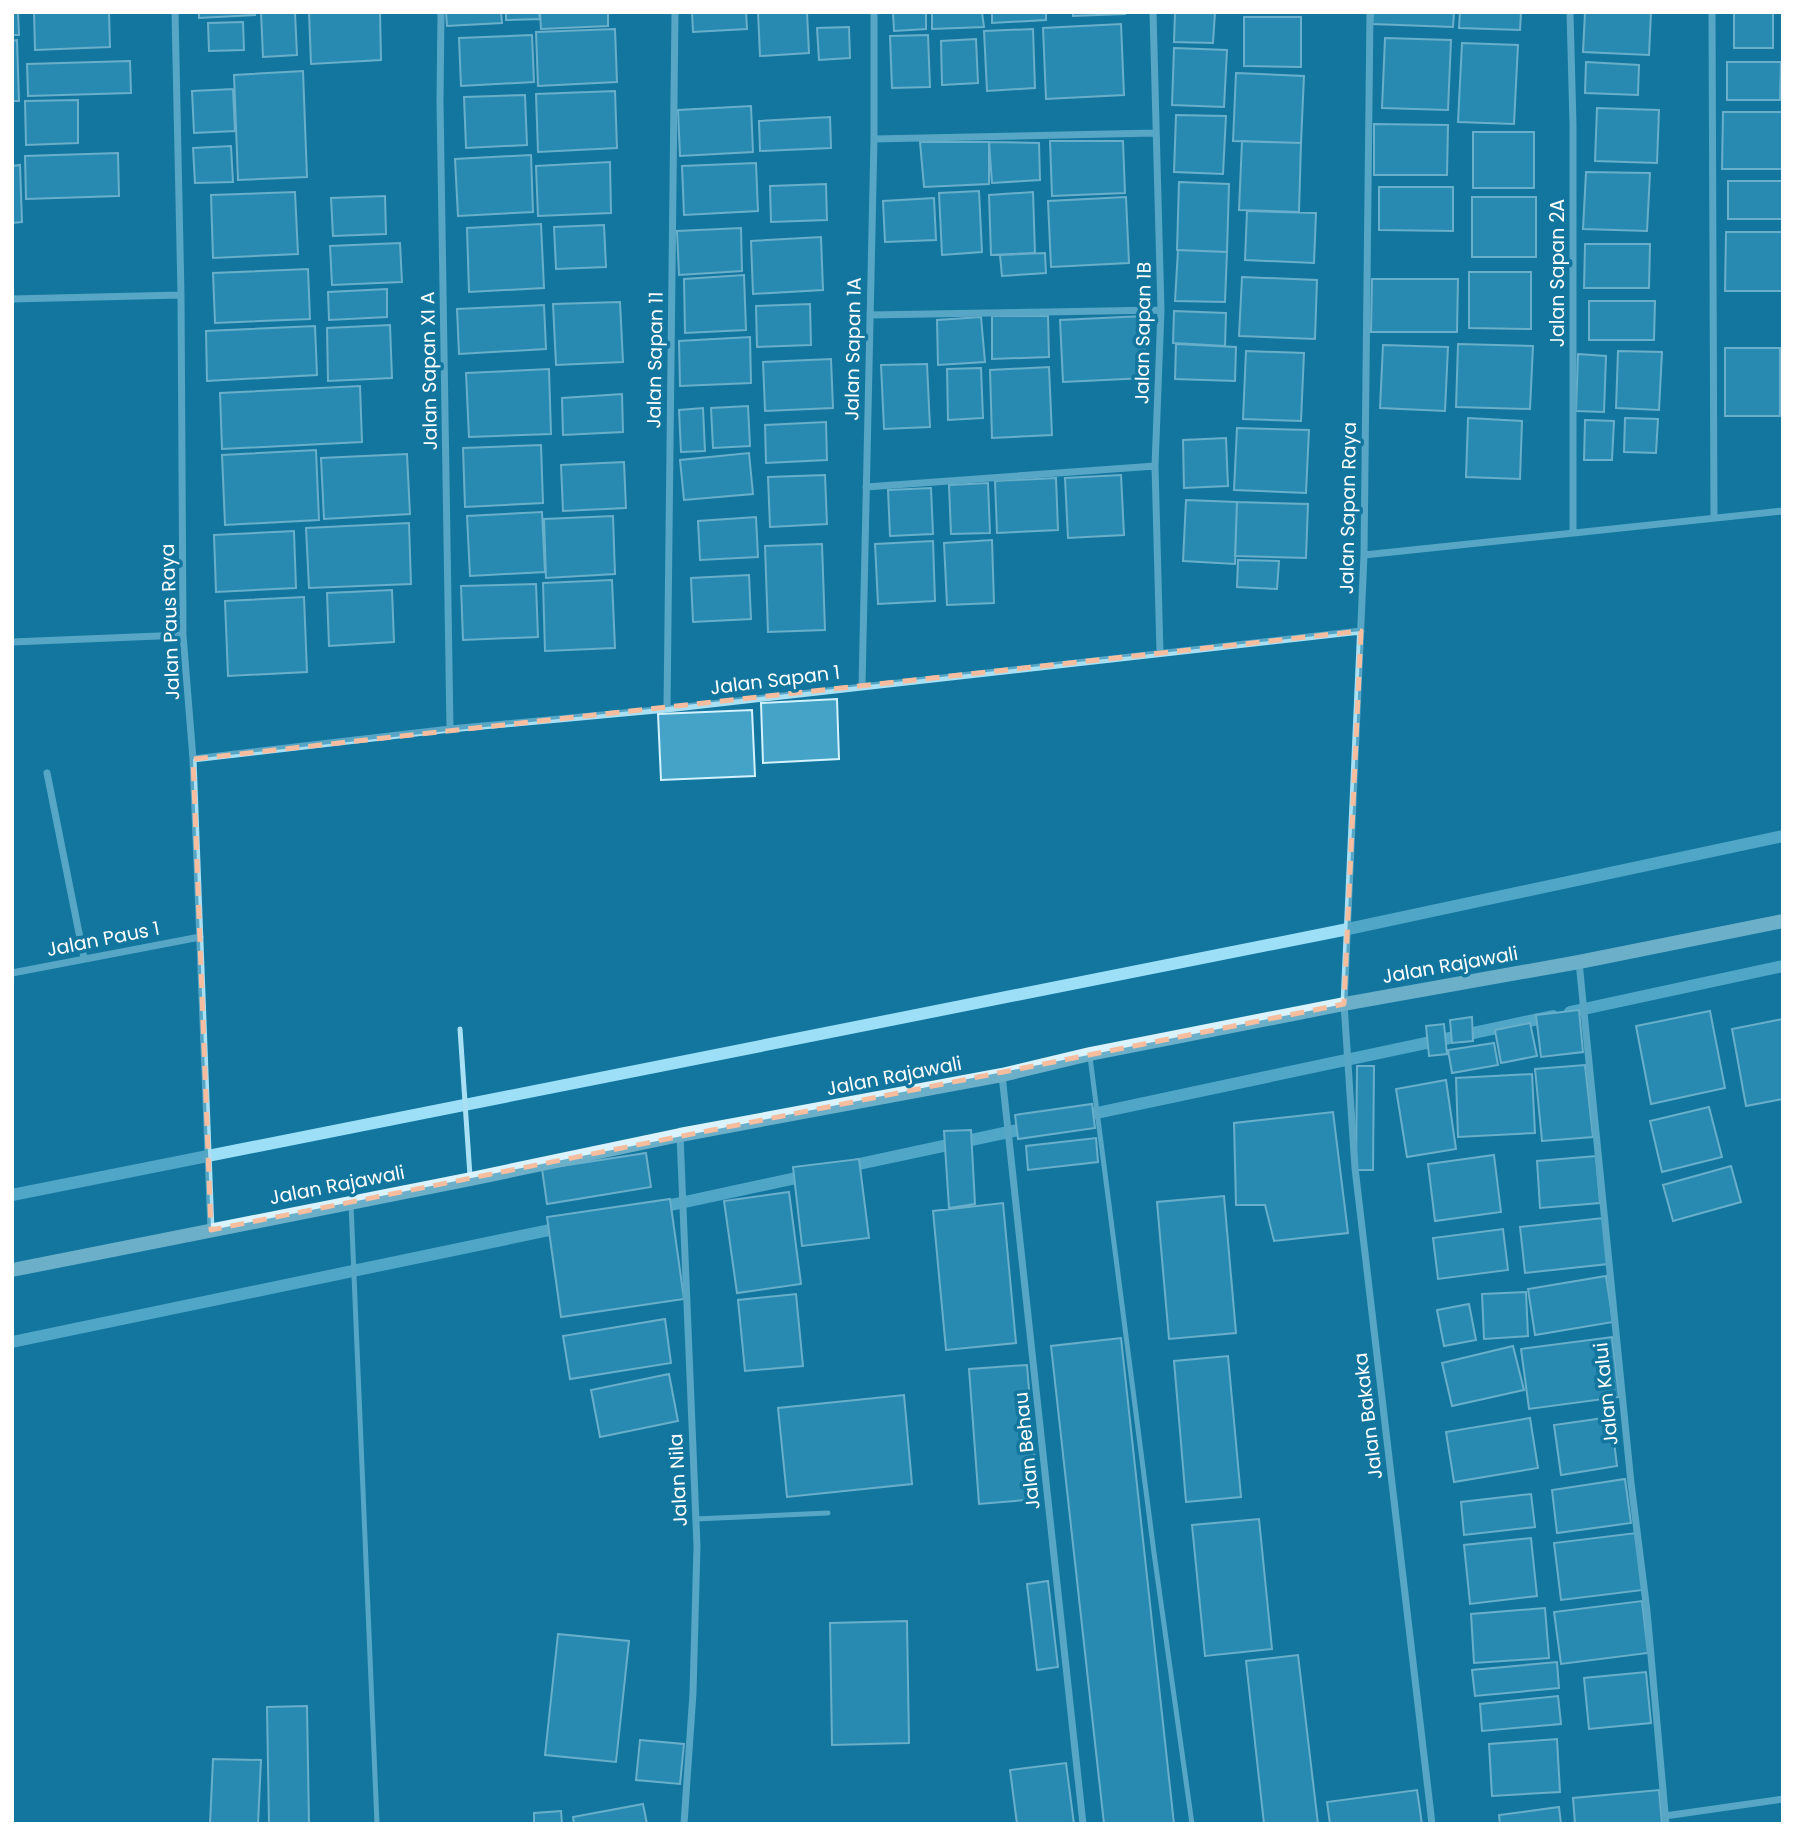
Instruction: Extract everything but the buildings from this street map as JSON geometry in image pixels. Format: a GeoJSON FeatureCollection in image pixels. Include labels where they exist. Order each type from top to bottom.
{"type":"FeatureCollection","features":[{"type":"Feature","properties":{"kind":"main road","name":"Jalan Rajawali"},"geometry":{"type":"LineString","coordinates":[[12,1270],[680,1135],[1002,1075],[1090,1054],[1783,921]]}},
{"type":"Feature","properties":{"kind":"street","name":"Jalan Paus Raya"},"geometry":{"type":"LineString","coordinates":[[175,12],[181,295],[183,635],[193,760],[211,1230]]}},
{"type":"Feature","properties":{"kind":"street","name":"Jalan Sapan XI A"},"geometry":{"type":"LineString","coordinates":[[441,12],[440,115],[450,729]]}},
{"type":"Feature","properties":{"kind":"street","name":"Jalan Sapan 11"},"geometry":{"type":"LineString","coordinates":[[667,709],[675,12]]}},
{"type":"Feature","properties":{"kind":"street","name":"Jalan Sapan 1A"},"geometry":{"type":"LineString","coordinates":[[862,686],[874,139],[874,12]]}},
{"type":"Feature","properties":{"kind":"street","name":"Jalan Sapan 1B"},"geometry":{"type":"LineString","coordinates":[[1153,12],[1161,310],[1155,466],[1160,653]]}},
{"type":"Feature","properties":{"kind":"street","name":"Jalan Sapan Raya"},"geometry":{"type":"LineString","coordinates":[[1344,1004],[1364,555],[1370,12]]}},
{"type":"Feature","properties":{"kind":"street","name":"Jalan Sapan 2A"},"geometry":{"type":"LineString","coordinates":[[1570,12],[1573,124],[1573,533]]}},
{"type":"Feature","properties":{"kind":"street"},"geometry":{"type":"LineString","coordinates":[[1712,12],[1714,518]]}},
{"type":"Feature","properties":{"kind":"street"},"geometry":{"type":"LineString","coordinates":[[874,139],[1155,133]]}},
{"type":"Feature","properties":{"kind":"street"},"geometry":{"type":"LineString","coordinates":[[12,299],[181,295]]}},
{"type":"Feature","properties":{"kind":"street"},"geometry":{"type":"LineString","coordinates":[[870,315],[1161,310]]}},
{"type":"Feature","properties":{"kind":"street"},"geometry":{"type":"LineString","coordinates":[[866,487],[1155,466]]}},
{"type":"Feature","properties":{"kind":"street"},"geometry":{"type":"LineString","coordinates":[[1364,555],[1783,511]]}},
{"type":"Feature","properties":{"kind":"street","name":"Jalan Sapan 1"},"geometry":{"type":"LineString","coordinates":[[193,760],[450,729],[667,709],[1361,631]]}},
{"type":"Feature","properties":{"kind":"street"},"geometry":{"type":"LineString","coordinates":[[12,642],[183,635]]}},
{"type":"Feature","properties":{"kind":"street"},"geometry":{"type":"LineString","coordinates":[[47,773],[84,958]]}},
{"type":"Feature","properties":{"kind":"street","name":"Jalan Paus 1"},"geometry":{"type":"LineString","coordinates":[[12,973],[200,937]]}},
{"type":"Feature","properties":{"kind":"street","name":"Jalan Kalui"},"geometry":{"type":"LineString","coordinates":[[1579,961],[1631,1483],[1647,1611],[1665,1820]]}},
{"type":"Feature","properties":{"kind":"street","name":"Jalan Bakaka"},"geometry":{"type":"LineString","coordinates":[[1344,1004],[1355,1168],[1432,1824]]}},
{"type":"Feature","properties":{"kind":"street","name":"Jalan Behau"},"geometry":{"type":"LineString","coordinates":[[1002,1075],[1083,1824]]}},
{"type":"Feature","properties":{"kind":"street","name":"Jalan Nila"},"geometry":{"type":"LineString","coordinates":[[680,1135],[697,1546],[694,1693],[684,1824]]}},
{"type":"Feature","properties":{"kind":"street"},"geometry":{"type":"LineString","coordinates":[[1665,1820],[1783,1799]]}},
{"type":"Feature","properties":{"kind":"lane"},"geometry":{"type":"LineString","coordinates":[[460,1029],[471,1179]]}},
{"type":"Feature","properties":{"kind":"lane"},"geometry":{"type":"LineString","coordinates":[[1090,1054],[1192,1824]]}},
{"type":"Feature","properties":{"kind":"lane"},"geometry":{"type":"LineString","coordinates":[[351,1202],[377,1824]]}},
{"type":"Feature","properties":{"kind":"lane"},"geometry":{"type":"LineString","coordinates":[[695,1519],[828,1513]]}},
{"type":"Feature","properties":{"kind":"highlighted area"},"geometry":{"type":"Polygon","coordinates":[[[1361,631],[1344,1004],[211,1230],[193,759],[1361,631]]]}},
{"type":"Feature","properties":{"kind":"waterway"},"geometry":{"type":"LineString","coordinates":[[12,1195],[1348,929],[1783,836]]}},
{"type":"Feature","properties":{"kind":"waterway"},"geometry":{"type":"LineString","coordinates":[[1570,1012],[1783,966]]}},
{"type":"Feature","properties":{"kind":"waterway"},"geometry":{"type":"LineString","coordinates":[[1078,1117],[1553,1016]]}},
{"type":"Feature","properties":{"kind":"waterway"},"geometry":{"type":"LineString","coordinates":[[845,1167],[1032,1127]]}},
{"type":"Feature","properties":{"kind":"waterway"},"geometry":{"type":"LineString","coordinates":[[657,1208],[810,1175]]}},
{"type":"Feature","properties":{"kind":"waterway"},"geometry":{"type":"LineString","coordinates":[[12,1342],[564,1227]]}}]}
